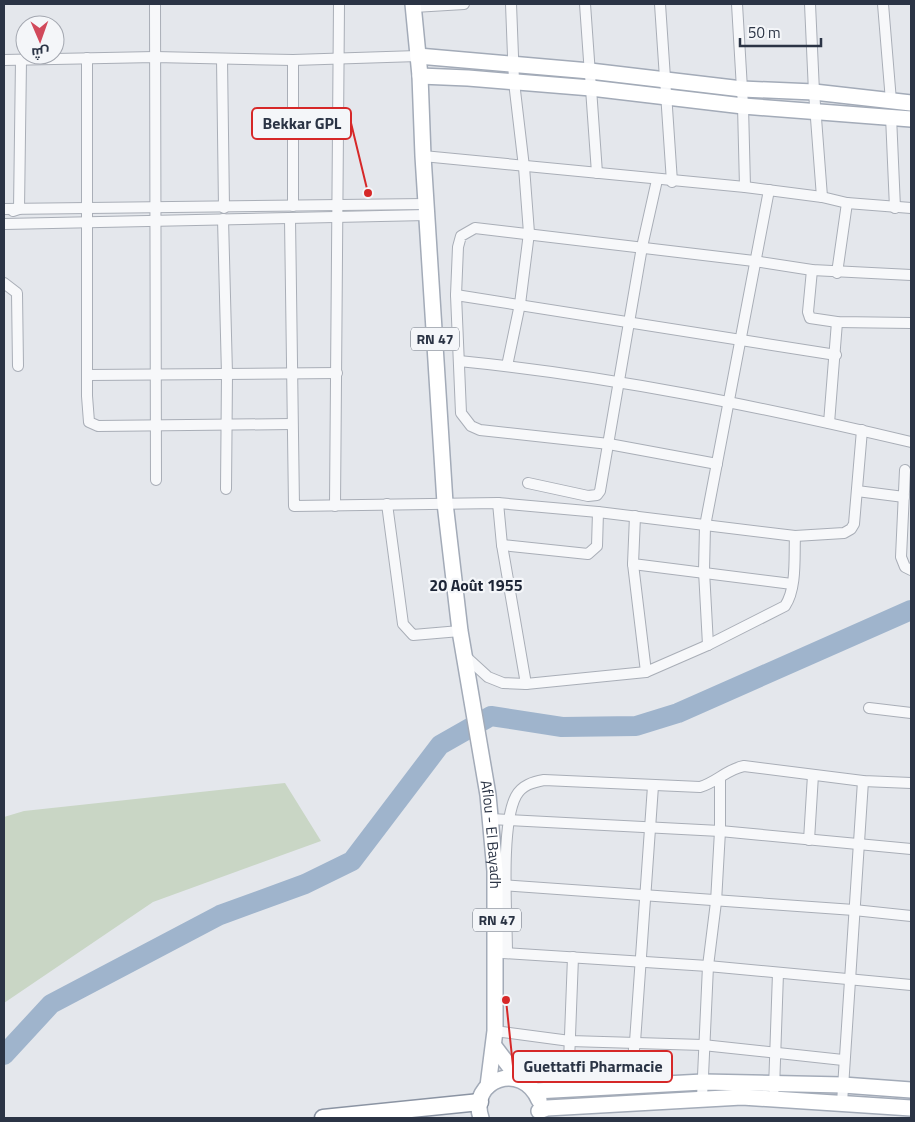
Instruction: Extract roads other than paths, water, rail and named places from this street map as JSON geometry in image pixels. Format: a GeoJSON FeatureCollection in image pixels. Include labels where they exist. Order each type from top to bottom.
{"type":"FeatureCollection","features":[{"type":"Feature","properties":{"kind":"highway"},"geometry":{"type":"LineString","coordinates":[[323,1118],[480,1102]]}},
{"type":"Feature","properties":{"kind":"main road","name":"RN 47"},"geometry":{"type":"LineString","coordinates":[[414,5],[420,76],[426,210],[445,503],[464,656]]}},
{"type":"Feature","properties":{"kind":"main road"},"geometry":{"type":"LineString","coordinates":[[418,56],[590,71],[742,89],[814,92],[891,109],[911,119]]}},
{"type":"Feature","properties":{"kind":"main road"},"geometry":{"type":"LineString","coordinates":[[420,76],[591,88],[744,106],[817,111],[891,109],[911,103]]}},
{"type":"Feature","properties":{"kind":"main road","name":"Aflou - El Bayadh"},"geometry":{"type":"LineString","coordinates":[[464,656],[488,795],[501,885],[502,953],[494,1038],[488,1086],[480,1102]]}},
{"type":"Feature","properties":{"kind":"main road"},"geometry":{"type":"LineString","coordinates":[[494,1038],[519,1079],[535,1091],[539,1100],[538,1116]]}},
{"type":"Feature","properties":{"kind":"main road"},"geometry":{"type":"LineString","coordinates":[[488,1086],[497,1080],[508,1077],[519,1079]]}},
{"type":"Feature","properties":{"kind":"main road"},"geometry":{"type":"LineString","coordinates":[[535,1091],[703,1082],[774,1090],[842,1103],[911,1108]]}},
{"type":"Feature","properties":{"kind":"main road"},"geometry":{"type":"LineString","coordinates":[[538,1116],[547,1108],[702,1098],[843,1085],[911,1090]]}},
{"type":"Feature","properties":{"kind":"main road"},"geometry":{"type":"LineString","coordinates":[[606,1087],[607,1103]]}},
{"type":"Feature","properties":{"kind":"main road"},"geometry":{"type":"LineString","coordinates":[[480,1102],[482,1118]]}},
{"type":"Feature","properties":{"kind":"street"},"geometry":{"type":"LineString","coordinates":[[155,4],[157,220],[156,480]]}},
{"type":"Feature","properties":{"kind":"street"},"geometry":{"type":"LineString","coordinates":[[335,506],[339,4]]}},
{"type":"Feature","properties":{"kind":"street"},"geometry":{"type":"LineString","coordinates":[[414,5],[464,4]]}},
{"type":"Feature","properties":{"kind":"street"},"geometry":{"type":"LineString","coordinates":[[507,366],[520,304],[529,234],[524,167],[514,82],[511,4]]}},
{"type":"Feature","properties":{"kind":"street"},"geometry":{"type":"LineString","coordinates":[[585,4],[597,173]]}},
{"type":"Feature","properties":{"kind":"street"},"geometry":{"type":"LineString","coordinates":[[660,4],[672,182]]}},
{"type":"Feature","properties":{"kind":"street"},"geometry":{"type":"LineString","coordinates":[[737,4],[744,106],[745,187]]}},
{"type":"Feature","properties":{"kind":"street"},"geometry":{"type":"LineString","coordinates":[[810,4],[822,197]]}},
{"type":"Feature","properties":{"kind":"street"},"geometry":{"type":"LineString","coordinates":[[884,4],[895,208]]}},
{"type":"Feature","properties":{"kind":"street"},"geometry":{"type":"LineString","coordinates":[[65,59],[155,57],[293,60],[418,56]]}},
{"type":"Feature","properties":{"kind":"street"},"geometry":{"type":"LineString","coordinates":[[88,58],[89,422],[98,426],[292,424]]}},
{"type":"Feature","properties":{"kind":"street"},"geometry":{"type":"LineString","coordinates":[[222,59],[224,208]]}},
{"type":"Feature","properties":{"kind":"street"},"geometry":{"type":"LineString","coordinates":[[293,60],[294,206]]}},
{"type":"Feature","properties":{"kind":"street"},"geometry":{"type":"LineString","coordinates":[[19,210],[20,65]]}},
{"type":"Feature","properties":{"kind":"street"},"geometry":{"type":"LineString","coordinates":[[423,156],[672,182],[745,187],[822,197],[847,203],[911,208]]}},
{"type":"Feature","properties":{"kind":"street"},"geometry":{"type":"LineString","coordinates":[[528,484],[588,496],[597,495],[601,487],[628,323],[656,180]]}},
{"type":"Feature","properties":{"kind":"street"},"geometry":{"type":"LineString","coordinates":[[708,645],[704,572],[705,526],[738,339],[769,190]]}},
{"type":"Feature","properties":{"kind":"street"},"geometry":{"type":"LineString","coordinates":[[838,273],[847,203]]}},
{"type":"Feature","properties":{"kind":"street"},"geometry":{"type":"LineString","coordinates":[[4,211],[338,205],[426,210]]}},
{"type":"Feature","properties":{"kind":"street"},"geometry":{"type":"LineString","coordinates":[[4,224],[157,220],[290,220],[426,210]]}},
{"type":"Feature","properties":{"kind":"street"},"geometry":{"type":"LineString","coordinates":[[223,220],[227,374],[226,489]]}},
{"type":"Feature","properties":{"kind":"street"},"geometry":{"type":"LineString","coordinates":[[290,220],[294,506],[498,502],[635,516],[795,536],[844,533],[851,530],[854,524],[862,430]]}},
{"type":"Feature","properties":{"kind":"street"},"geometry":{"type":"LineString","coordinates":[[717,464],[609,444],[480,430],[471,426],[461,413],[456,295],[458,247],[461,236],[475,228],[754,260],[838,273],[911,275]]}},
{"type":"Feature","properties":{"kind":"street"},"geometry":{"type":"LineString","coordinates":[[812,270],[809,316],[815,321],[911,323]]}},
{"type":"Feature","properties":{"kind":"street"},"geometry":{"type":"LineString","coordinates":[[4,283],[17,293]]}},
{"type":"Feature","properties":{"kind":"street"},"geometry":{"type":"LineString","coordinates":[[4,294],[17,293]]}},
{"type":"Feature","properties":{"kind":"street"},"geometry":{"type":"LineString","coordinates":[[17,293],[18,366]]}},
{"type":"Feature","properties":{"kind":"street"},"geometry":{"type":"LineString","coordinates":[[456,295],[836,355]]}},
{"type":"Feature","properties":{"kind":"street"},"geometry":{"type":"LineString","coordinates":[[829,423],[836,355],[837,322]]}},
{"type":"Feature","properties":{"kind":"street"},"geometry":{"type":"LineString","coordinates":[[459,361],[507,366],[727,402],[911,442]]}},
{"type":"Feature","properties":{"kind":"street"},"geometry":{"type":"LineString","coordinates":[[88,375],[337,373]]}},
{"type":"Feature","properties":{"kind":"street"},"geometry":{"type":"LineString","coordinates":[[905,470],[900,557],[905,567],[911,570]]}},
{"type":"Feature","properties":{"kind":"street"},"geometry":{"type":"LineString","coordinates":[[857,491],[904,497]]}},
{"type":"Feature","properties":{"kind":"street"},"geometry":{"type":"LineString","coordinates":[[498,502],[502,544],[526,684]]}},
{"type":"Feature","properties":{"kind":"street"},"geometry":{"type":"LineString","coordinates":[[387,504],[403,624],[413,635],[460,631]]}},
{"type":"Feature","properties":{"kind":"street"},"geometry":{"type":"LineString","coordinates":[[502,544],[588,554],[597,546],[598,512]]}},
{"type":"Feature","properties":{"kind":"street"},"geometry":{"type":"LineString","coordinates":[[635,516],[633,564],[646,672]]}},
{"type":"Feature","properties":{"kind":"street"},"geometry":{"type":"LineString","coordinates":[[464,656],[488,678],[503,683],[526,684],[646,672],[708,645],[785,606],[789,601],[792,584],[795,536]]}},
{"type":"Feature","properties":{"kind":"street"},"geometry":{"type":"LineString","coordinates":[[633,564],[792,584]]}},
{"type":"Feature","properties":{"kind":"street"},"geometry":{"type":"LineString","coordinates":[[869,708],[911,713]]}},
{"type":"Feature","properties":{"kind":"street"},"geometry":{"type":"LineString","coordinates":[[911,783],[863,781],[744,766],[728,771],[720,778],[700,787],[537,781],[527,784],[515,796],[501,885],[645,897],[854,910],[911,916]]}},
{"type":"Feature","properties":{"kind":"street"},"geometry":{"type":"LineString","coordinates":[[808,840],[813,775]]}},
{"type":"Feature","properties":{"kind":"street"},"geometry":{"type":"LineString","coordinates":[[702,1098],[708,966],[716,902],[720,831],[720,778]]}},
{"type":"Feature","properties":{"kind":"street"},"geometry":{"type":"LineString","coordinates":[[842,1103],[863,781]]}},
{"type":"Feature","properties":{"kind":"street"},"geometry":{"type":"LineString","coordinates":[[629,1085],[635,1042],[654,786]]}},
{"type":"Feature","properties":{"kind":"street"},"geometry":{"type":"LineString","coordinates":[[490,819],[720,831],[911,849]]}},
{"type":"Feature","properties":{"kind":"street"},"geometry":{"type":"LineString","coordinates":[[502,953],[708,966],[911,985]]}},
{"type":"Feature","properties":{"kind":"street"},"geometry":{"type":"LineString","coordinates":[[568,1088],[573,957]]}},
{"type":"Feature","properties":{"kind":"street"},"geometry":{"type":"LineString","coordinates":[[774,1090],[778,973]]}},
{"type":"Feature","properties":{"kind":"street"},"geometry":{"type":"LineString","coordinates":[[494,1038],[703,1045],[844,1060]]}},
{"type":"Feature","properties":{"kind":"waterway"},"geometry":{"type":"LineString","coordinates":[[4,1055],[51,1004],[220,915],[305,884],[352,861],[440,745],[491,716],[562,727],[636,726],[678,713],[911,610]]}},
{"type":"Feature","properties":{"kind":"place","name":"Bekkar GPL"},"geometry":{"type":"Point","coordinates":[368,193]}},
{"type":"Feature","properties":{"kind":"place","name":"Guettatfi Pharmacie"},"geometry":{"type":"Point","coordinates":[506,1000]}},
{"type":"Feature","properties":{"kind":"district","name":"20 Août 1955"},"geometry":{"type":"Point","coordinates":[476,585]}}]}
